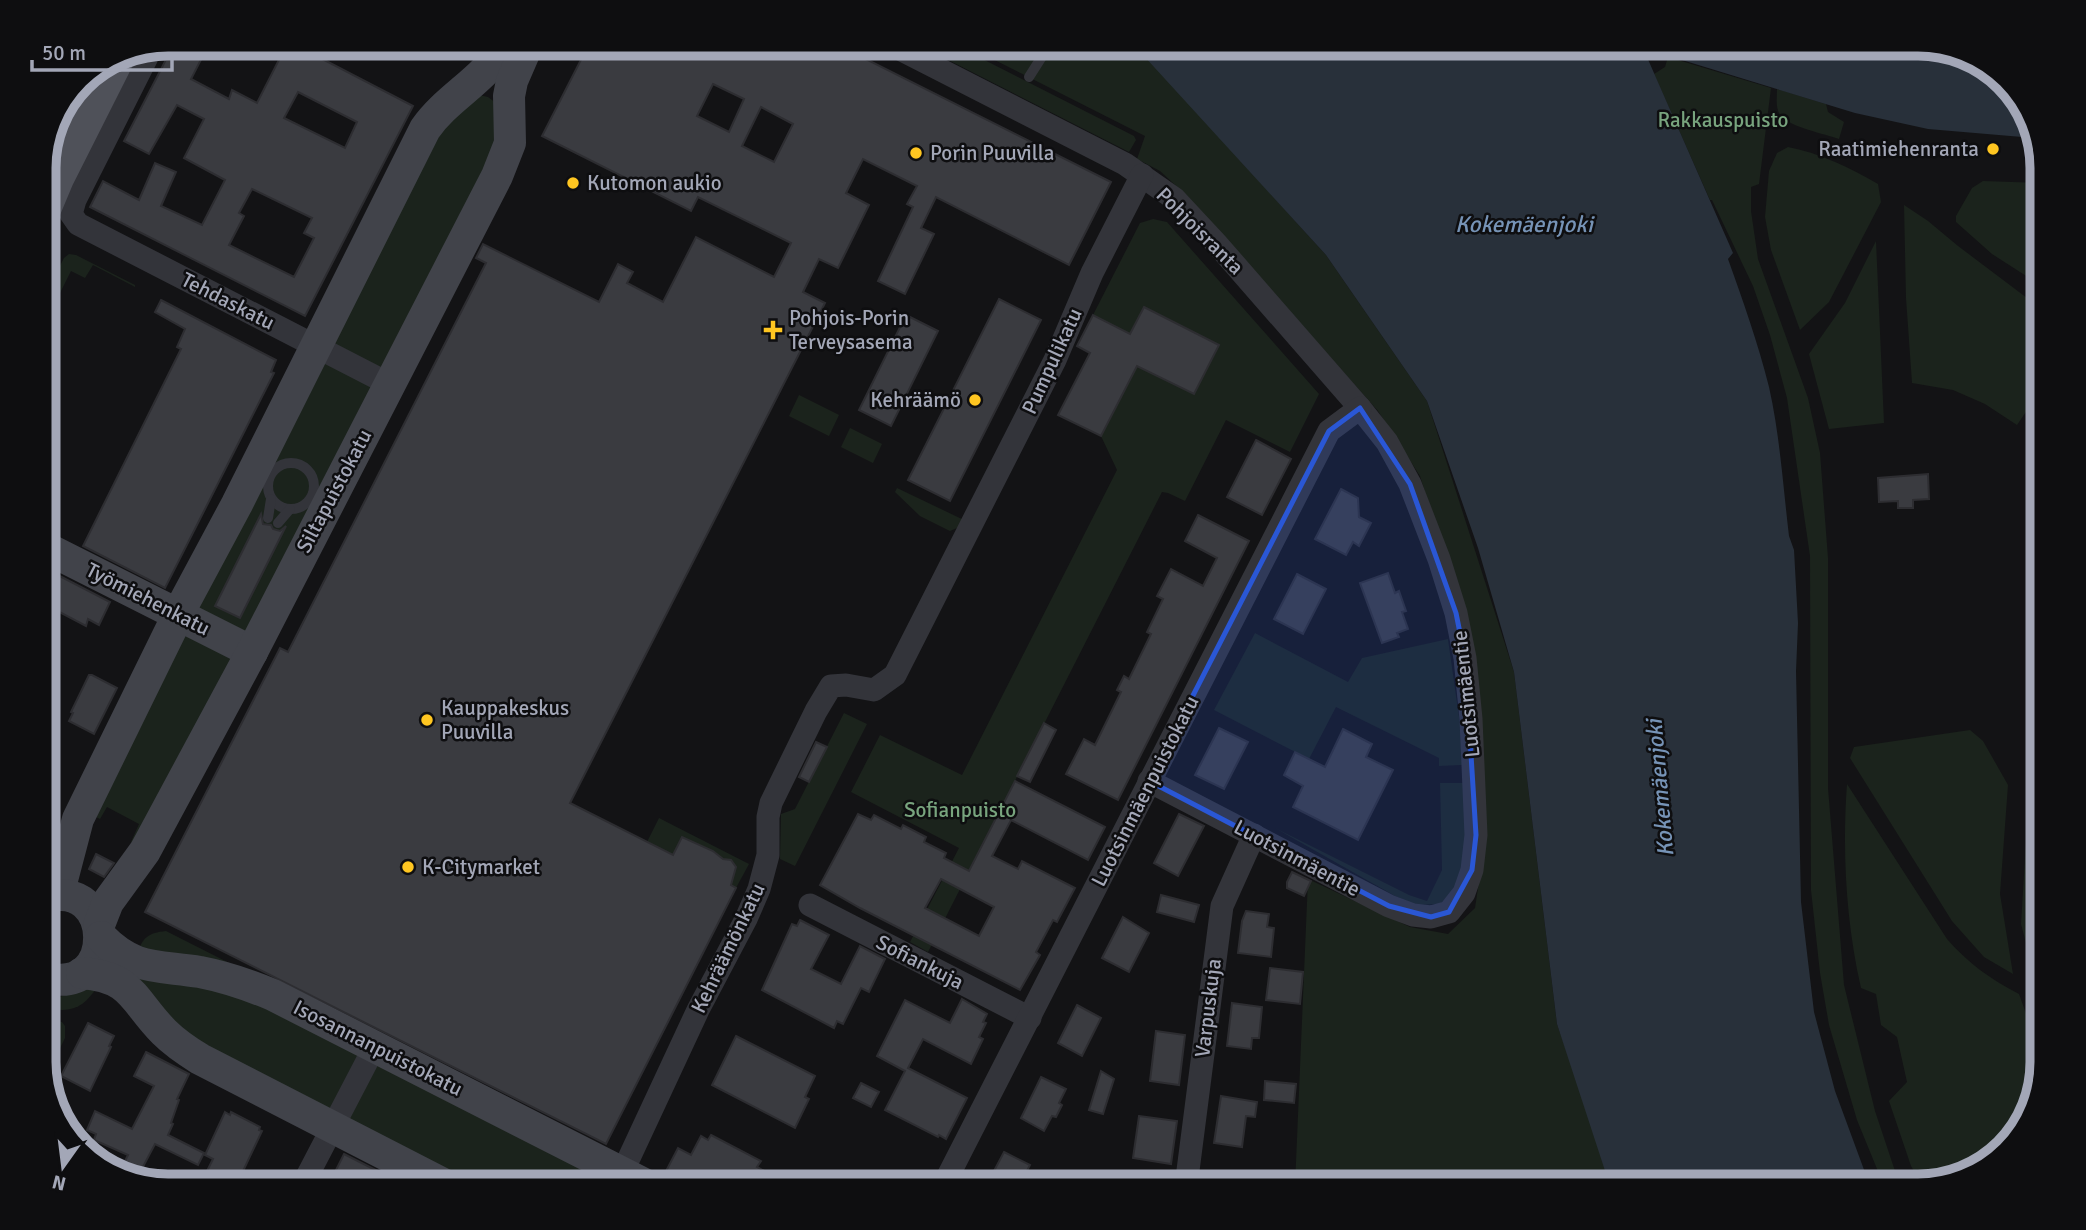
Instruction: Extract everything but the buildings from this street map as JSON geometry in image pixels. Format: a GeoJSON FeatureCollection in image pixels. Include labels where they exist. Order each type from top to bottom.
{"type":"FeatureCollection","features":[{"type":"Feature","properties":{"kind":"main road"},"geometry":{"type":"LineString","coordinates":[[56,886],[62,880],[78,819],[178,615],[237,504],[425,130],[436,113],[488,70],[497,56]]}},
{"type":"Feature","properties":{"kind":"main road","name":"Siltapuistokatu"},"geometry":{"type":"LineString","coordinates":[[66,976],[95,959],[108,902],[145,851],[252,652],[506,158],[511,129],[509,110],[512,81],[523,56]]}},
{"type":"Feature","properties":{"kind":"main road"},"geometry":{"type":"LineString","coordinates":[[56,195],[111,72]]}},
{"type":"Feature","properties":{"kind":"main road"},"geometry":{"type":"LineString","coordinates":[[464,88],[481,85],[494,88],[503,97],[509,110]]}},
{"type":"Feature","properties":{"kind":"main road","name":"Työmiehenkatu"},"geometry":{"type":"LineString","coordinates":[[56,553],[252,652]]}},
{"type":"Feature","properties":{"kind":"main road","name":"Isosannanpuistokatu"},"geometry":{"type":"LineString","coordinates":[[56,895],[67,896],[81,902],[92,912],[100,931],[125,958],[146,965],[198,972],[249,985],[375,1046],[614,1174]]}},
{"type":"Feature","properties":{"kind":"main road"},"geometry":{"type":"LineString","coordinates":[[66,976],[101,974],[125,985],[179,1046],[424,1174]]}},
{"type":"Feature","properties":{"kind":"street","name":"Pohjoisranta"},"geometry":{"type":"LineString","coordinates":[[914,56],[1125,164],[1175,199],[1360,408]]}},
{"type":"Feature","properties":{"kind":"street"},"geometry":{"type":"LineString","coordinates":[[56,199],[75,200],[146,58]]}},
{"type":"Feature","properties":{"kind":"street","name":"Pumpulikatu"},"geometry":{"type":"LineString","coordinates":[[962,546],[1055,360],[1092,274],[1142,175]]}},
{"type":"Feature","properties":{"kind":"street","name":"Tehdaskatu"},"geometry":{"type":"LineString","coordinates":[[56,201],[78,224],[389,384]]}},
{"type":"Feature","properties":{"kind":"street","name":"Luotsinmäenpuistokatu"},"geometry":{"type":"LineString","coordinates":[[949,1174],[1329,431],[1360,408]]}},
{"type":"Feature","properties":{"kind":"street","name":"Luotsimäentie"},"geometry":{"type":"LineString","coordinates":[[1360,408],[1387,442],[1410,484],[1457,612],[1471,719],[1476,835],[1472,870],[1464,893],[1449,912]]}},
{"type":"Feature","properties":{"kind":"street","name":"Kehräämönkatu"},"geometry":{"type":"LineString","coordinates":[[632,1174],[698,1010],[760,889],[768,855],[768,817],[771,803],[816,711],[831,686],[846,685],[874,690],[895,675],[962,546]]}},
{"type":"Feature","properties":{"kind":"street","name":"Luotsinmäentie"},"geometry":{"type":"LineString","coordinates":[[1149,781],[1389,906],[1412,915],[1431,917],[1449,912]]}},
{"type":"Feature","properties":{"kind":"street","name":"Varpuskuja"},"geometry":{"type":"LineString","coordinates":[[1188,1174],[1222,906],[1254,835]]}},
{"type":"Feature","properties":{"kind":"street","name":"Sofiankuja"},"geometry":{"type":"LineString","coordinates":[[810,905],[1030,1018]]}},
{"type":"Feature","properties":{"kind":"street"},"geometry":{"type":"LineString","coordinates":[[308,1174],[375,1046]]}},
{"type":"Feature","properties":{"kind":"lane"},"geometry":{"type":"LineString","coordinates":[[1029,77],[1042,56]]}},
{"type":"Feature","properties":{"kind":"lane"},"geometry":{"type":"LineString","coordinates":[[278,423],[267,485],[273,520],[309,501],[347,467]]}},
{"type":"Feature","properties":{"kind":"lane"},"geometry":{"type":"LineString","coordinates":[[237,504],[281,464],[289,463],[304,466],[309,472],[314,486],[309,501]]}},
{"type":"Feature","properties":{"kind":"lane"},"geometry":{"type":"LineString","coordinates":[[271,499],[283,508],[290,509]]}},
{"type":"Feature","properties":{"kind":"highlighted area"},"geometry":{"type":"Polygon","coordinates":[[[1360,408],[1410,484],[1456,613],[1465,658],[1476,835],[1472,870],[1449,912],[1431,917],[1389,906],[1149,781],[1329,431],[1360,408]]]}},
{"type":"Feature","properties":{"kind":"green space"},"geometry":{"type":"Polygon","coordinates":[[[941,56],[977,56],[1134,136],[1136,140],[1129,152],[941,56]]]}},
{"type":"Feature","properties":{"kind":"green space"},"geometry":{"type":"Polygon","coordinates":[[[987,56],[1146,56],[1326,255],[1427,401],[1514,672],[1557,1024],[1610,1174],[1296,1174],[1308,879],[1410,927],[1448,934],[1475,908],[1484,849],[1470,634],[1420,476],[1378,411],[1186,195],[1160,171],[1137,159],[1145,136],[987,56]]]}},
{"type":"Feature","properties":{"kind":"green space","name":"Rakkauspuisto"},"geometry":{"type":"Polygon","coordinates":[[[1668,57],[1771,88],[1759,184],[1751,187],[1751,211],[1758,259],[1808,398],[1820,453],[1828,558],[1828,788],[1844,985],[1875,1111],[1896,1174],[1879,1174],[1857,1120],[1829,1025],[1820,973],[1811,890],[1810,556],[1787,398],[1753,286],[1710,200],[1654,74],[1665,67],[1668,57]]]}},
{"type":"Feature","properties":{"kind":"green space"},"geometry":{"type":"Polygon","coordinates":[[[1777,89],[1826,104],[1828,112],[1844,122],[1839,139],[1800,127],[1781,116],[1777,89]]]}},
{"type":"Feature","properties":{"kind":"green space"},"geometry":{"type":"Polygon","coordinates":[[[479,95],[496,103],[503,139],[139,846],[131,842],[139,824],[107,807],[100,819],[92,815],[437,126],[479,95]]]}},
{"type":"Feature","properties":{"kind":"green space"},"geometry":{"type":"Polygon","coordinates":[[[1788,147],[1834,162],[1878,184],[1881,202],[1829,302],[1800,330],[1771,250],[1765,217],[1769,171],[1777,153],[1788,147]]]}},
{"type":"Feature","properties":{"kind":"green space"},"geometry":{"type":"Polygon","coordinates":[[[1983,181],[2030,183],[2030,278],[1992,254],[1956,222],[1956,216],[1972,188],[1983,181]]]}},
{"type":"Feature","properties":{"kind":"green space"},"geometry":{"type":"Polygon","coordinates":[[[1904,205],[2027,298],[2030,317],[2030,406],[2017,425],[1985,404],[1953,390],[1912,383],[1906,298],[1904,205]]]}},
{"type":"Feature","properties":{"kind":"green space","name":"Sofianpuisto"},"geometry":{"type":"Polygon","coordinates":[[[1153,219],[1167,222],[1319,394],[1290,452],[1226,420],[1185,501],[1162,492],[928,952],[910,942],[959,848],[851,792],[880,735],[962,775],[1117,470],[1101,436],[1137,366],[1194,394],[1219,345],[1145,307],[1130,334],[1093,315],[1140,223],[1153,219]]]}},
{"type":"Feature","properties":{"kind":"green space"},"geometry":{"type":"Polygon","coordinates":[[[1876,241],[1884,423],[1829,429],[1809,354],[1845,303],[1876,241]]]}},
{"type":"Feature","properties":{"kind":"green space"},"geometry":{"type":"Polygon","coordinates":[[[69,254],[76,255],[135,287],[93,265],[85,278],[71,271],[56,301],[56,274],[69,254]]]}},
{"type":"Feature","properties":{"kind":"green space"},"geometry":{"type":"Polygon","coordinates":[[[799,395],[839,415],[829,436],[789,416],[799,395]]]}},
{"type":"Feature","properties":{"kind":"green space"},"geometry":{"type":"Polygon","coordinates":[[[850,428],[882,444],[873,463],[841,447],[850,428]]]}},
{"type":"Feature","properties":{"kind":"green space"},"geometry":{"type":"Polygon","coordinates":[[[897,488],[966,521],[964,525],[950,531],[920,516],[895,492],[897,488]]]}},
{"type":"Feature","properties":{"kind":"green space"},"geometry":{"type":"Polygon","coordinates":[[[1255,633],[1348,682],[1362,658],[1448,639],[1461,731],[1462,765],[1439,766],[1439,758],[1336,707],[1309,759],[1214,710],[1255,633]]]}},
{"type":"Feature","properties":{"kind":"green space"},"geometry":{"type":"Polygon","coordinates":[[[844,713],[867,724],[795,866],[780,859],[781,814],[795,809],[844,713]]]}},
{"type":"Feature","properties":{"kind":"green space"},"geometry":{"type":"Polygon","coordinates":[[[1970,730],[1983,741],[2008,785],[2000,894],[2013,974],[1984,957],[1952,921],[1850,758],[1854,747],[1970,730]]]}},
{"type":"Feature","properties":{"kind":"green space"},"geometry":{"type":"Polygon","coordinates":[[[1440,783],[1463,783],[1465,851],[1460,877],[1454,890],[1440,904],[1416,905],[1395,896],[1275,828],[1409,895],[1427,901],[1442,870],[1440,783]]]}},
{"type":"Feature","properties":{"kind":"green space"},"geometry":{"type":"Polygon","coordinates":[[[1847,784],[1947,939],[1980,970],[2019,994],[2030,1025],[2029,1077],[2015,1118],[1986,1151],[1947,1170],[1916,1174],[1889,1101],[1907,1082],[1897,1037],[1881,1025],[1876,994],[1861,988],[1846,886],[1847,784]]]}},
{"type":"Feature","properties":{"kind":"green space"},"geometry":{"type":"Polygon","coordinates":[[[2030,814],[2030,958],[2021,924],[2030,814]]]}},
{"type":"Feature","properties":{"kind":"green space"},"geometry":{"type":"Polygon","coordinates":[[[659,818],[749,864],[736,888],[647,842],[659,818]]]}},
{"type":"Feature","properties":{"kind":"green space"},"geometry":{"type":"Polygon","coordinates":[[[166,931],[249,973],[137,954],[147,937],[166,931]]]}},
{"type":"Feature","properties":{"kind":"green space"},"geometry":{"type":"Polygon","coordinates":[[[126,969],[245,992],[601,1174],[447,1174],[186,1039],[126,969]]]}},
{"type":"Feature","properties":{"kind":"green space"},"geometry":{"type":"Polygon","coordinates":[[[99,985],[78,1007],[56,1010],[56,1000],[59,998],[84,987],[99,985]]]}},
{"type":"Feature","properties":{"kind":"green space"},"geometry":{"type":"Polygon","coordinates":[[[56,1021],[65,1026],[65,1038],[56,1056],[56,1021]]]}},
{"type":"Feature","properties":{"kind":"water","name":"Kokemäenjoki"},"geometry":{"type":"Polygon","coordinates":[[[1144,56],[1647,56],[1733,253],[1728,259],[1755,338],[1773,405],[1789,536],[1794,550],[1798,623],[1796,671],[1801,902],[1814,1012],[1835,1091],[1866,1174],[1606,1174],[1557,1024],[1514,672],[1478,548],[1427,401],[1326,255],[1144,56]]]}},
{"type":"Feature","properties":{"kind":"water","name":"Kokemäenjoki"},"geometry":{"type":"Polygon","coordinates":[[[1669,56],[1918,56],[1947,60],[1974,71],[1997,89],[2015,112],[2025,137],[1928,129],[1855,113],[1669,56]]]}},
{"type":"Feature","properties":{"kind":"place","name":"Raatimiehenranta"},"geometry":{"type":"Point","coordinates":[1993,149]}},
{"type":"Feature","properties":{"kind":"place","name":"Porin Puuvilla"},"geometry":{"type":"Point","coordinates":[916,153]}},
{"type":"Feature","properties":{"kind":"place","name":"Kutomon aukio"},"geometry":{"type":"Point","coordinates":[573,183]}},
{"type":"Feature","properties":{"kind":"place","name":"Pohjois-Porin Terveysasema"},"geometry":{"type":"Point","coordinates":[773,330]}},
{"type":"Feature","properties":{"kind":"place","name":"Kehräämö"},"geometry":{"type":"Point","coordinates":[975,400]}},
{"type":"Feature","properties":{"kind":"place","name":"Kauppakeskus Puuvilla"},"geometry":{"type":"Point","coordinates":[427,720]}},
{"type":"Feature","properties":{"kind":"place","name":"K-Citymarket"},"geometry":{"type":"Point","coordinates":[408,867]}}]}
